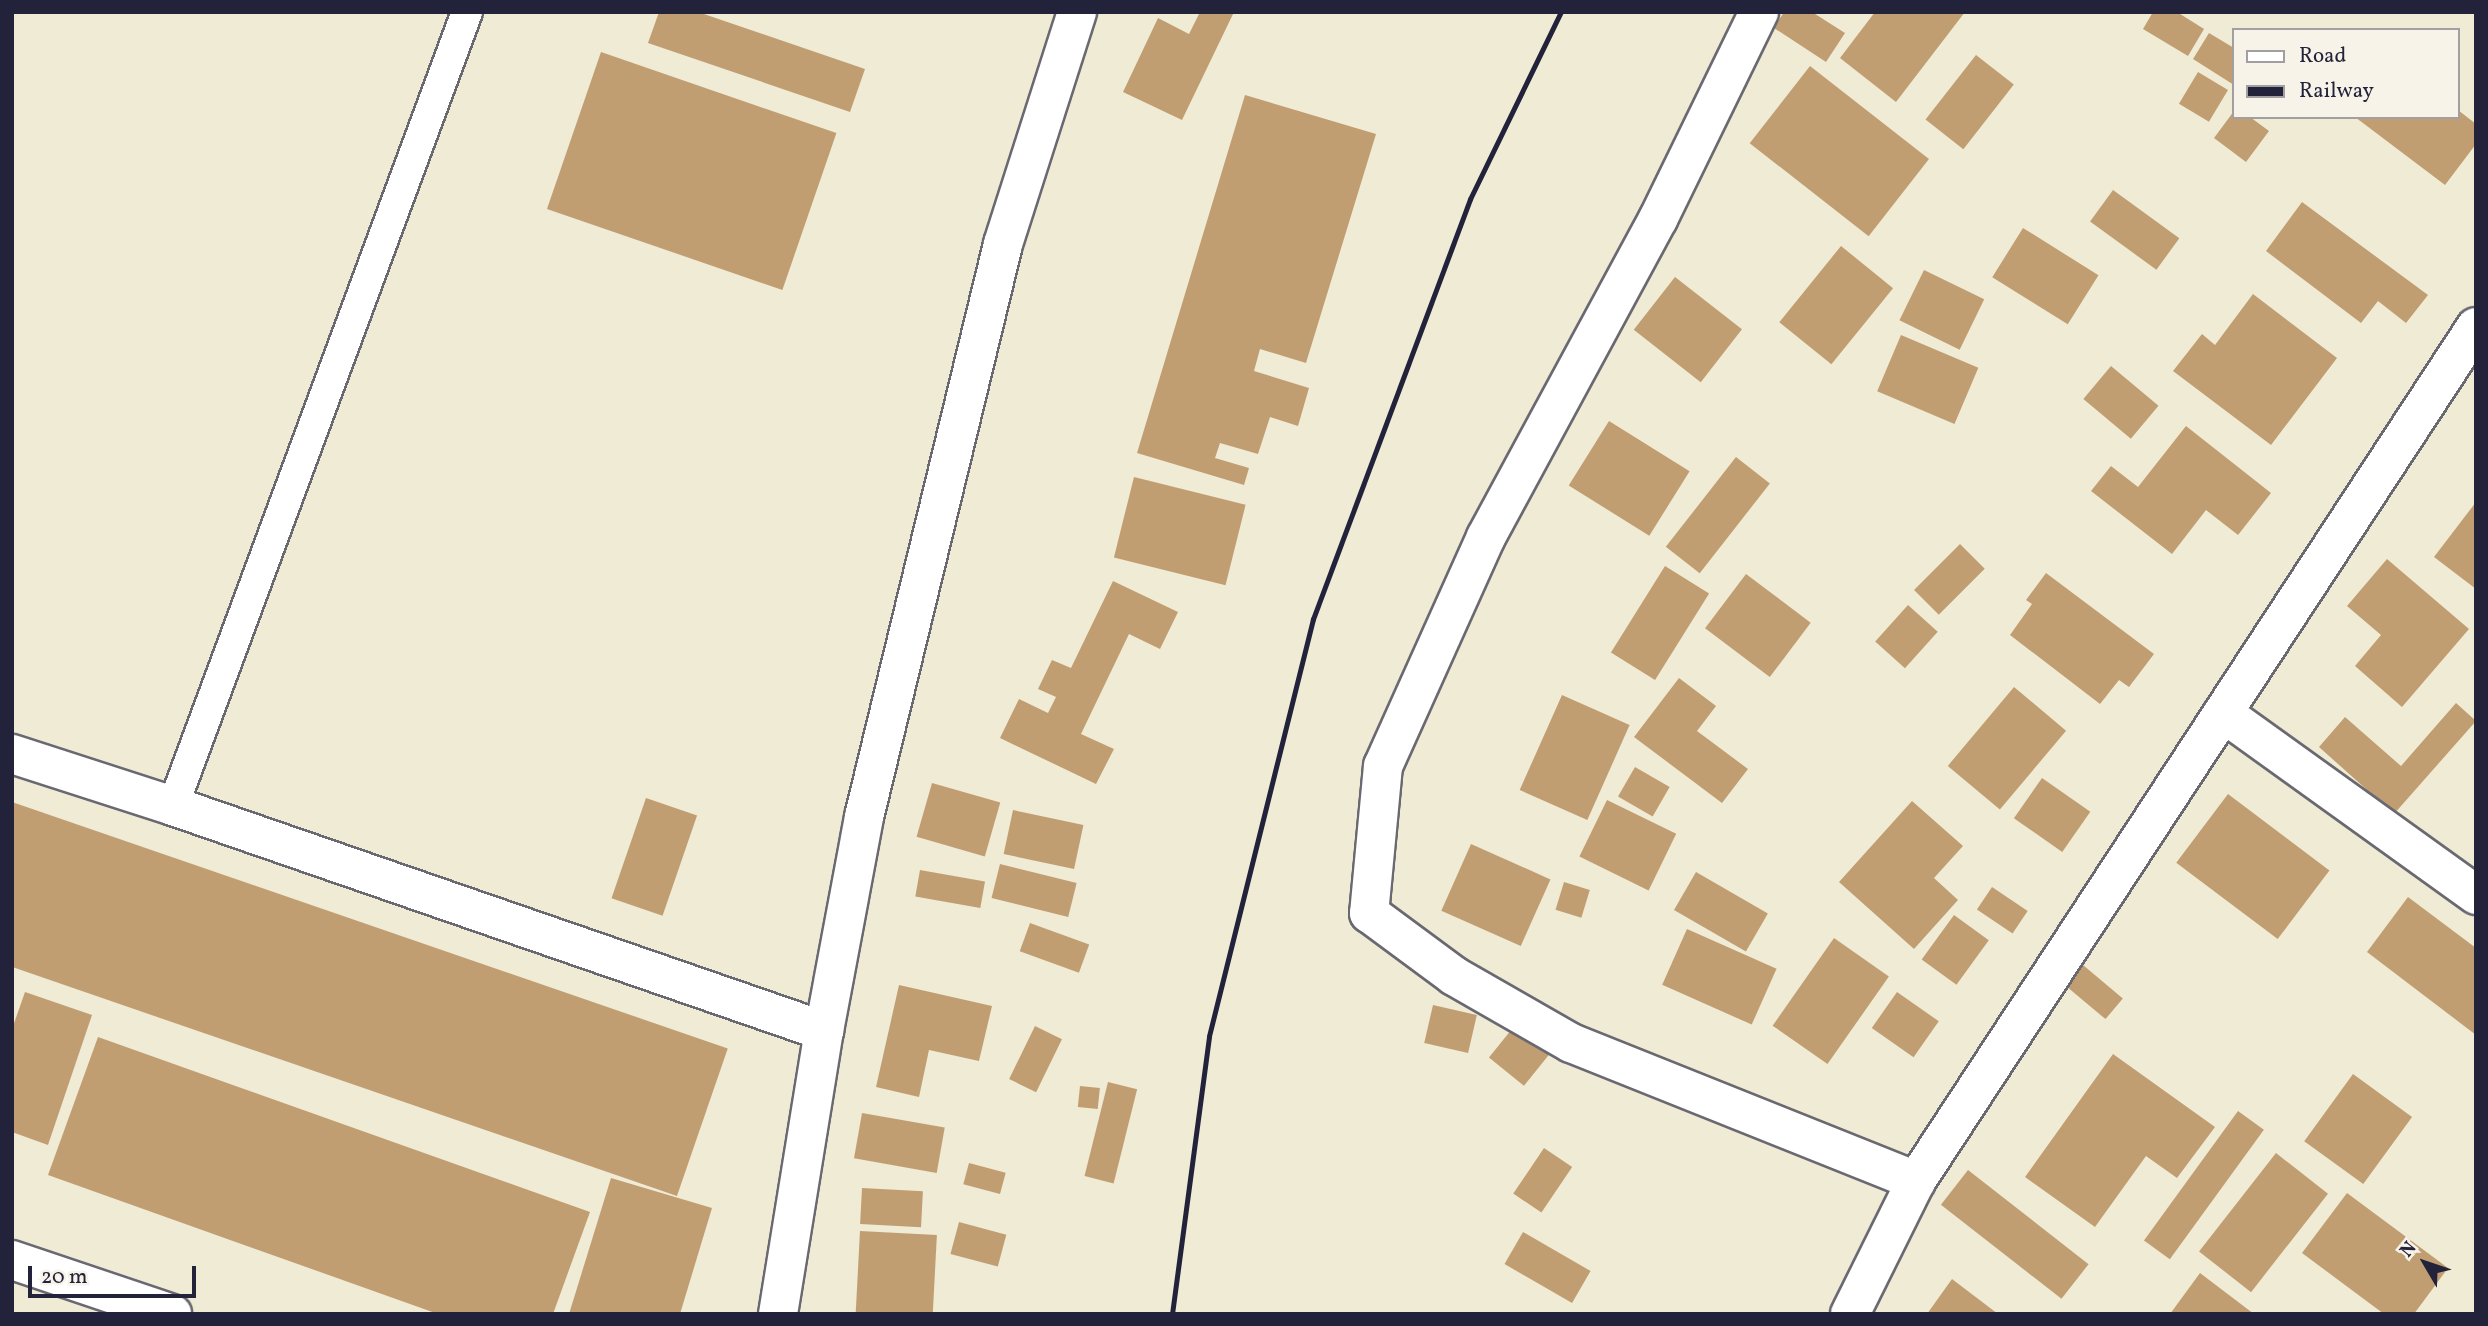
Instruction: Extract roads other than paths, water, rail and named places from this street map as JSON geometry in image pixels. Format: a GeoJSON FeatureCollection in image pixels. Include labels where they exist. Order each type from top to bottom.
{"type":"FeatureCollection","features":[{"type":"Feature","properties":{"kind":"street"},"geometry":{"type":"LineString","coordinates":[[778,1314],[824,1031],[864,817],[1000,258],[1077,12]]}},
{"type":"Feature","properties":{"kind":"street"},"geometry":{"type":"LineString","coordinates":[[1759,12],[1658,219],[1486,537],[1383,766],[1369,913],[1454,976],[1571,1043],[1916,1181]]}},
{"type":"Feature","properties":{"kind":"street"},"geometry":{"type":"LineString","coordinates":[[1850,1314],[1916,1181],[2476,327]]}},
{"type":"Feature","properties":{"kind":"street"},"geometry":{"type":"LineString","coordinates":[[2223,713],[2476,895]]}},
{"type":"Feature","properties":{"kind":"street"},"geometry":{"type":"LineString","coordinates":[[12,754],[173,806],[824,1031]]}},
{"type":"Feature","properties":{"kind":"street"},"geometry":{"type":"LineString","coordinates":[[12,1260],[172,1314]]}},
{"type":"Feature","properties":{"kind":"lane"},"geometry":{"type":"LineString","coordinates":[[173,806],[467,12]]}},
{"type":"Feature","properties":{"kind":"railway"},"geometry":{"type":"LineString","coordinates":[[1172,1314],[1209,1036],[1313,619],[1470,199],[1561,12]]}}]}
